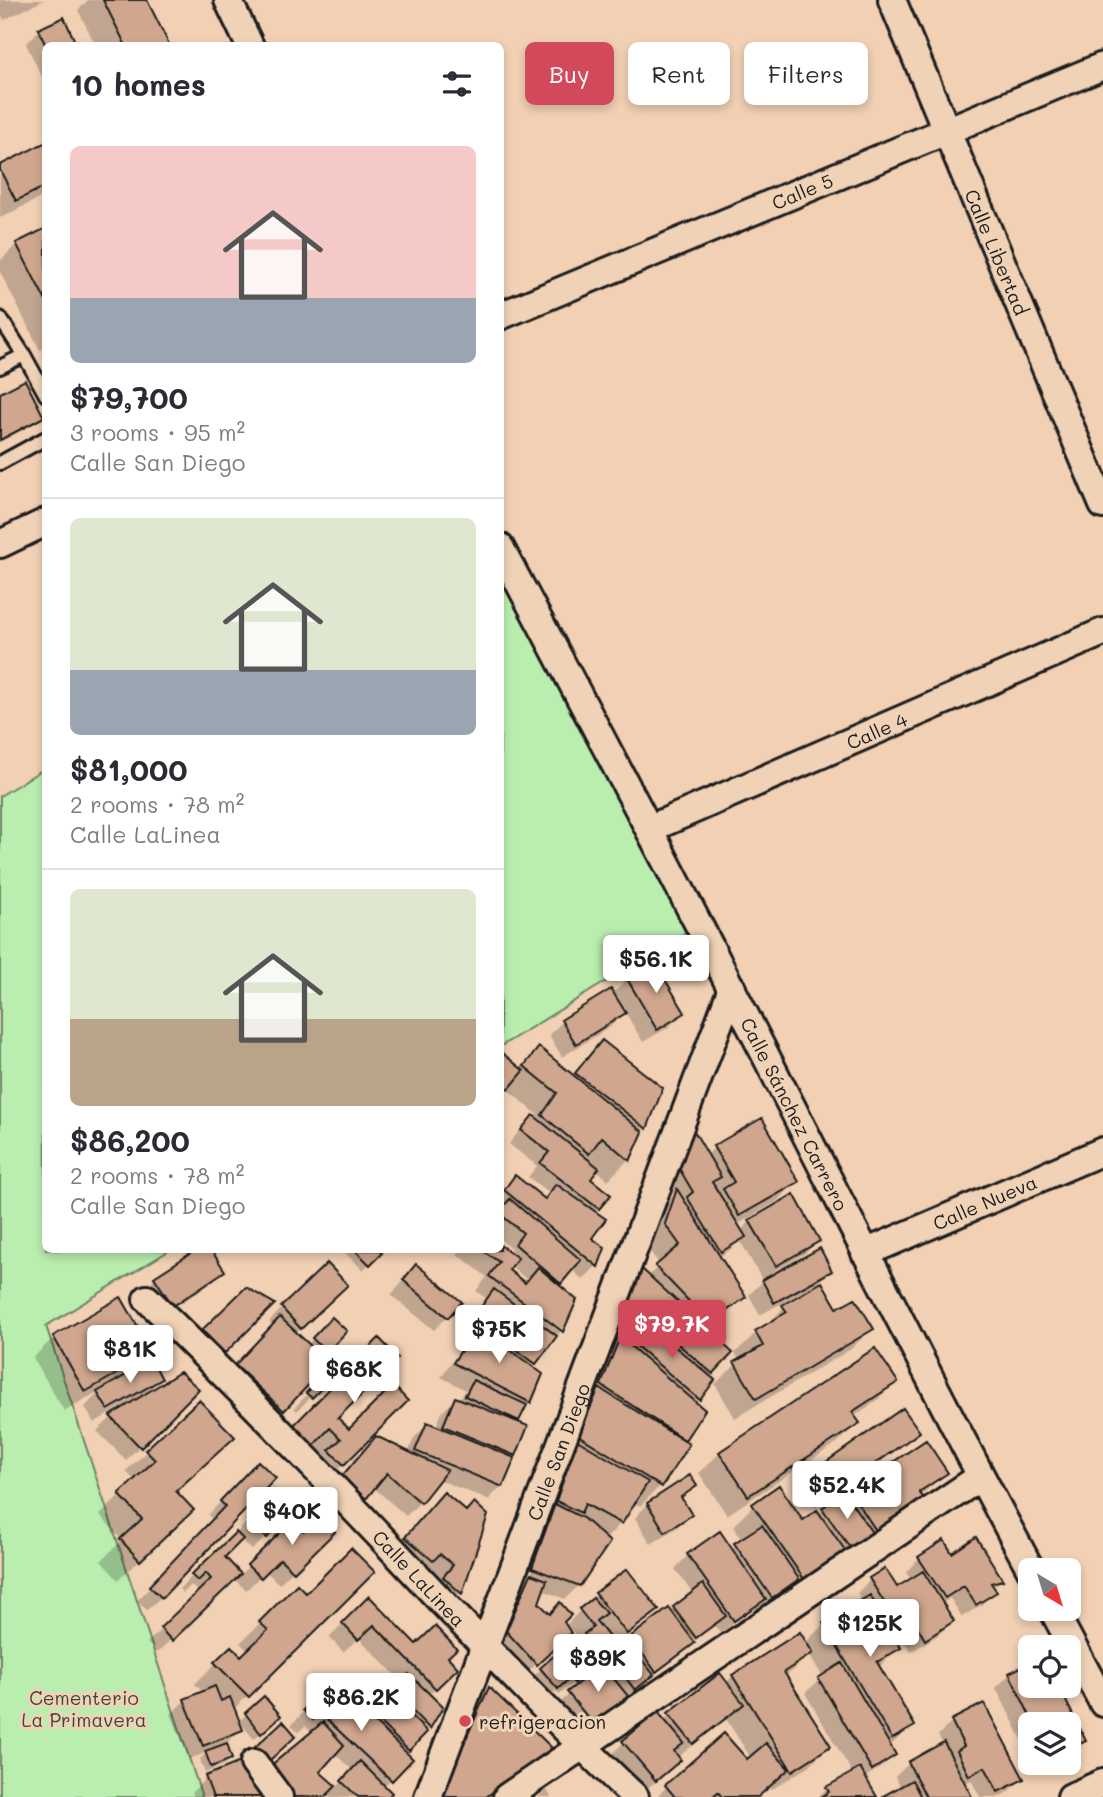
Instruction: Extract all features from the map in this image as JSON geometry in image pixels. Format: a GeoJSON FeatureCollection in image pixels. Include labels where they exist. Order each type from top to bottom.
{"type":"FeatureCollection","features":[{"type":"Feature","properties":{"kind":"street"},"geometry":{"type":"LineString","coordinates":[[228,0],[248,42]]}},
{"type":"Feature","properties":{"kind":"street","name":"Calle Libertad"},"geometry":{"type":"LineString","coordinates":[[892,0],[1103,505]]}},
{"type":"Feature","properties":{"kind":"street","name":"Calle 5"},"geometry":{"type":"LineString","coordinates":[[504,314],[1103,66]]}},
{"type":"Feature","properties":{"kind":"street"},"geometry":{"type":"LineString","coordinates":[[0,544],[42,525]]}},
{"type":"Feature","properties":{"kind":"street","name":"Calle Sánchez Carrero"},"geometry":{"type":"LineString","coordinates":[[504,555],[732,988],[865,1253],[1024,1558]]}},
{"type":"Feature","properties":{"kind":"street","name":"Calle 4"},"geometry":{"type":"LineString","coordinates":[[649,829],[1103,632]]}},
{"type":"Feature","properties":{"kind":"street","name":"Calle San Diego"},"geometry":{"type":"LineString","coordinates":[[428,1797],[732,988]]}},
{"type":"Feature","properties":{"kind":"street","name":"Calle Nueva"},"geometry":{"type":"LineString","coordinates":[[865,1253],[1103,1151]]}},
{"type":"Feature","properties":{"kind":"street","name":"Calle LaLinea"},"geometry":{"type":"LineString","coordinates":[[147,1299],[221,1370],[485,1648],[635,1797]]}},
{"type":"Feature","properties":{"kind":"street"},"geometry":{"type":"LineString","coordinates":[[507,1797],[980,1477]]}},
{"type":"Feature","properties":{"kind":"street"},"geometry":{"type":"LineString","coordinates":[[1059,1621],[1103,1703]]}},
{"type":"Feature","properties":{"kind":"street"},"geometry":{"type":"LineString","coordinates":[[254,1763],[279,1797]]}},
{"type":"Feature","properties":{"kind":"street"},"geometry":{"type":"LineString","coordinates":[[1070,1797],[1103,1783]]}},
{"type":"Feature","properties":{"kind":"lane"},"geometry":{"type":"LineString","coordinates":[[0,318],[42,388]]}},
{"type":"Feature","properties":{"kind":"lane"},"geometry":{"type":"LineString","coordinates":[[0,367],[24,355]]}},
{"type":"Feature","properties":{"kind":"lane"},"geometry":{"type":"LineString","coordinates":[[0,463],[42,440]]}},
{"type":"Feature","properties":{"kind":"green space"},"geometry":{"type":"Polygon","coordinates":[[[504,555],[698,925],[504,1044],[504,555]]]}},
{"type":"Feature","properties":{"kind":"green space","name":"Cementerio La Primavera"},"geometry":{"type":"Polygon","coordinates":[[[42,770],[42,1253],[165,1253],[46,1326],[202,1797],[0,1797],[0,796],[42,770]]]}},
{"type":"Feature","properties":{"kind":"building"},"geometry":{"type":"Polygon","coordinates":[[[103,0],[147,0],[168,42],[124,42],[103,0]]]}},
{"type":"Feature","properties":{"kind":"building"},"geometry":{"type":"Polygon","coordinates":[[[64,17],[75,42],[44,42],[38,29],[64,17]]]}},
{"type":"Feature","properties":{"kind":"building"},"geometry":{"type":"Polygon","coordinates":[[[42,144],[42,188],[16,201],[0,165],[42,144]]]}},
{"type":"Feature","properties":{"kind":"building"},"geometry":{"type":"Polygon","coordinates":[[[42,230],[42,293],[16,243],[42,230]]]}},
{"type":"Feature","properties":{"kind":"building"},"geometry":{"type":"Polygon","coordinates":[[[25,380],[42,418],[0,440],[0,393],[25,380]]]}},
{"type":"Feature","properties":{"kind":"building"},"geometry":{"type":"Polygon","coordinates":[[[654,961],[685,1013],[657,1030],[626,977],[654,961]]]}},
{"type":"Feature","properties":{"kind":"building"},"geometry":{"type":"Polygon","coordinates":[[[611,989],[626,1013],[576,1044],[561,1020],[611,989]]]}},
{"type":"Feature","properties":{"kind":"building"},"geometry":{"type":"Polygon","coordinates":[[[602,1040],[663,1088],[647,1129],[575,1073],[602,1040]]]}},
{"type":"Feature","properties":{"kind":"building"},"geometry":{"type":"Polygon","coordinates":[[[539,1047],[643,1132],[630,1161],[602,1137],[589,1154],[542,1115],[557,1093],[524,1066],[539,1047]]]}},
{"type":"Feature","properties":{"kind":"building"},"geometry":{"type":"Polygon","coordinates":[[[504,1054],[524,1071],[509,1089],[504,1085],[504,1054]]]}},
{"type":"Feature","properties":{"kind":"building"},"geometry":{"type":"Polygon","coordinates":[[[533,1115],[599,1168],[591,1179],[611,1195],[599,1209],[540,1163],[549,1152],[521,1130],[533,1115]]]}},
{"type":"Feature","properties":{"kind":"building"},"geometry":{"type":"Polygon","coordinates":[[[762,1118],[799,1182],[739,1216],[723,1189],[734,1182],[713,1146],[762,1118]]]}},
{"type":"Feature","properties":{"kind":"building"},"geometry":{"type":"Polygon","coordinates":[[[690,1124],[721,1177],[712,1182],[746,1237],[721,1252],[687,1197],[693,1192],[676,1163],[690,1124]]]}},
{"type":"Feature","properties":{"kind":"building"},"geometry":{"type":"Polygon","coordinates":[[[515,1175],[545,1199],[556,1184],[606,1219],[592,1238],[605,1248],[598,1267],[504,1190],[515,1175]]]}},
{"type":"Feature","properties":{"kind":"building"},"geometry":{"type":"Polygon","coordinates":[[[677,1189],[746,1297],[710,1323],[655,1266],[680,1245],[665,1224],[677,1189]]]}},
{"type":"Feature","properties":{"kind":"building"},"geometry":{"type":"Polygon","coordinates":[[[794,1194],[820,1241],[776,1266],[749,1220],[794,1194]]]}},
{"type":"Feature","properties":{"kind":"building"},"geometry":{"type":"Polygon","coordinates":[[[510,1199],[581,1260],[561,1284],[515,1244],[523,1233],[504,1217],[504,1206],[510,1199]]]}},
{"type":"Feature","properties":{"kind":"building"},"geometry":{"type":"Polygon","coordinates":[[[504,1248],[518,1258],[509,1270],[525,1283],[538,1267],[577,1300],[563,1332],[489,1276],[499,1262],[486,1253],[504,1253],[504,1248]]]}},
{"type":"Feature","properties":{"kind":"building"},"geometry":{"type":"Polygon","coordinates":[[[820,1248],[832,1271],[774,1303],[762,1280],[820,1248]]]}},
{"type":"Feature","properties":{"kind":"building"},"geometry":{"type":"Polygon","coordinates":[[[191,1253],[213,1253],[225,1271],[173,1306],[154,1277],[191,1253]]]}},
{"type":"Feature","properties":{"kind":"building"},"geometry":{"type":"Polygon","coordinates":[[[358,1253],[382,1253],[370,1265],[358,1253]]]}},
{"type":"Feature","properties":{"kind":"building"},"geometry":{"type":"Polygon","coordinates":[[[327,1263],[348,1285],[301,1329],[281,1307],[327,1263]]]}},
{"type":"Feature","properties":{"kind":"building"},"geometry":{"type":"Polygon","coordinates":[[[416,1264],[462,1302],[448,1318],[403,1280],[416,1264]]]}},
{"type":"Feature","properties":{"kind":"building"},"geometry":{"type":"Polygon","coordinates":[[[642,1269],[733,1353],[713,1374],[629,1302],[642,1269]]]}},
{"type":"Feature","properties":{"kind":"building"},"geometry":{"type":"Polygon","coordinates":[[[822,1282],[837,1308],[855,1298],[874,1329],[756,1399],[734,1362],[763,1346],[755,1331],[787,1312],[782,1305],[822,1282]]]}},
{"type":"Feature","properties":{"kind":"building"},"geometry":{"type":"Polygon","coordinates":[[[246,1287],[275,1304],[225,1353],[202,1330],[246,1287]]]}},
{"type":"Feature","properties":{"kind":"building"},"geometry":{"type":"Polygon","coordinates":[[[494,1289],[557,1336],[536,1364],[473,1318],[494,1289]]]}},
{"type":"Feature","properties":{"kind":"building"},"geometry":{"type":"Polygon","coordinates":[[[121,1297],[153,1353],[85,1392],[53,1336],[121,1297]]]}},
{"type":"Feature","properties":{"kind":"building"},"geometry":{"type":"Polygon","coordinates":[[[280,1317],[329,1363],[284,1411],[235,1365],[280,1317]]]}},
{"type":"Feature","properties":{"kind":"building"},"geometry":{"type":"Polygon","coordinates":[[[332,1317],[347,1331],[334,1345],[349,1361],[312,1398],[306,1393],[337,1363],[312,1338],[332,1317]]]}},
{"type":"Feature","properties":{"kind":"building"},"geometry":{"type":"Polygon","coordinates":[[[648,1324],[715,1380],[700,1400],[626,1337],[634,1327],[641,1332],[648,1324]]]}},
{"type":"Feature","properties":{"kind":"building"},"geometry":{"type":"Polygon","coordinates":[[[477,1326],[543,1374],[531,1403],[453,1363],[477,1326]]]}},
{"type":"Feature","properties":{"kind":"building"},"geometry":{"type":"Polygon","coordinates":[[[620,1337],[705,1410],[685,1440],[601,1385],[620,1337]]]}},
{"type":"Feature","properties":{"kind":"building"},"geometry":{"type":"Polygon","coordinates":[[[379,1338],[398,1358],[338,1418],[349,1429],[393,1385],[408,1401],[344,1465],[329,1450],[341,1439],[330,1428],[313,1446],[293,1426],[379,1338]]]}},
{"type":"Feature","properties":{"kind":"building"},"geometry":{"type":"Polygon","coordinates":[[[875,1348],[898,1382],[852,1412],[860,1423],[748,1496],[719,1452],[875,1348]]]}},
{"type":"Feature","properties":{"kind":"building"},"geometry":{"type":"Polygon","coordinates":[[[152,1360],[162,1379],[108,1410],[97,1392],[152,1360]]]}},
{"type":"Feature","properties":{"kind":"building"},"geometry":{"type":"Polygon","coordinates":[[[180,1372],[199,1389],[141,1448],[110,1416],[180,1372]]]}},
{"type":"Feature","properties":{"kind":"building"},"geometry":{"type":"Polygon","coordinates":[[[473,1380],[527,1405],[519,1421],[465,1396],[473,1380]]]}},
{"type":"Feature","properties":{"kind":"building"},"geometry":{"type":"Polygon","coordinates":[[[599,1388],[689,1444],[662,1487],[578,1435],[599,1388]]]}},
{"type":"Feature","properties":{"kind":"building"},"geometry":{"type":"Polygon","coordinates":[[[455,1397],[528,1426],[516,1456],[443,1426],[455,1397]]]}},
{"type":"Feature","properties":{"kind":"building"},"geometry":{"type":"Polygon","coordinates":[[[199,1400],[235,1437],[176,1491],[194,1510],[140,1561],[120,1539],[142,1519],[119,1494],[155,1460],[145,1450],[199,1400]]]}},
{"type":"Feature","properties":{"kind":"building"},"geometry":{"type":"Polygon","coordinates":[[[903,1408],[920,1432],[829,1496],[812,1472],[903,1408]]]}},
{"type":"Feature","properties":{"kind":"building"},"geometry":{"type":"Polygon","coordinates":[[[427,1422],[515,1458],[503,1487],[415,1451],[427,1422]]]}},
{"type":"Feature","properties":{"kind":"building"},"geometry":{"type":"Polygon","coordinates":[[[376,1436],[447,1470],[421,1503],[387,1473],[366,1499],[342,1476],[376,1436]]]}},
{"type":"Feature","properties":{"kind":"building"},"geometry":{"type":"Polygon","coordinates":[[[577,1440],[648,1482],[622,1524],[585,1504],[581,1513],[556,1501],[577,1440]]]}},
{"type":"Feature","properties":{"kind":"building"},"geometry":{"type":"Polygon","coordinates":[[[926,1440],[948,1473],[919,1492],[925,1500],[877,1532],[850,1491],[926,1440]]]}},
{"type":"Feature","properties":{"kind":"building"},"geometry":{"type":"Polygon","coordinates":[[[258,1461],[276,1478],[162,1598],[149,1586],[225,1506],[220,1501],[258,1461]]]}},
{"type":"Feature","properties":{"kind":"building"},"geometry":{"type":"Polygon","coordinates":[[[690,1475],[697,1486],[681,1497],[692,1515],[665,1532],[647,1503],[690,1475]]]}},
{"type":"Feature","properties":{"kind":"building"},"geometry":{"type":"Polygon","coordinates":[[[779,1485],[803,1520],[817,1510],[847,1553],[806,1582],[752,1504],[779,1485]]]}},
{"type":"Feature","properties":{"kind":"building"},"geometry":{"type":"Polygon","coordinates":[[[274,1490],[294,1508],[267,1538],[247,1520],[274,1490]]]}},
{"type":"Feature","properties":{"kind":"building"},"geometry":{"type":"Polygon","coordinates":[[[444,1492],[466,1511],[474,1502],[488,1515],[462,1594],[443,1577],[453,1565],[440,1554],[433,1561],[405,1537],[444,1492]]]}},
{"type":"Feature","properties":{"kind":"building"},"geometry":{"type":"Polygon","coordinates":[[[844,1492],[873,1534],[851,1549],[822,1508],[844,1492]]]}},
{"type":"Feature","properties":{"kind":"building"},"geometry":{"type":"Polygon","coordinates":[[[555,1504],[583,1518],[610,1542],[580,1586],[532,1568],[555,1504]]]}},
{"type":"Feature","properties":{"kind":"building"},"geometry":{"type":"Polygon","coordinates":[[[319,1516],[335,1532],[294,1572],[280,1559],[261,1578],[247,1565],[293,1520],[304,1531],[319,1516]]]}},
{"type":"Feature","properties":{"kind":"building"},"geometry":{"type":"Polygon","coordinates":[[[762,1525],[799,1579],[772,1598],[734,1543],[762,1525]]]}},
{"type":"Feature","properties":{"kind":"building"},"geometry":{"type":"Polygon","coordinates":[[[720,1531],[766,1599],[734,1621],[687,1554],[720,1531]]]}},
{"type":"Feature","properties":{"kind":"building"},"geometry":{"type":"Polygon","coordinates":[[[236,1532],[243,1539],[225,1557],[241,1574],[172,1641],[160,1628],[211,1579],[206,1573],[198,1581],[191,1575],[236,1532]]]}},
{"type":"Feature","properties":{"kind":"building"},"geometry":{"type":"Polygon","coordinates":[[[976,1537],[1003,1580],[991,1583],[997,1592],[976,1605],[964,1586],[945,1598],[918,1557],[944,1540],[952,1553],[976,1537]]]}},
{"type":"Feature","properties":{"kind":"building"},"geometry":{"type":"Polygon","coordinates":[[[351,1548],[375,1572],[249,1697],[214,1662],[231,1646],[241,1656],[268,1630],[259,1622],[297,1584],[306,1593],[351,1548]]]}},
{"type":"Feature","properties":{"kind":"building"},"geometry":{"type":"Polygon","coordinates":[[[885,1568],[897,1587],[923,1571],[954,1621],[925,1640],[917,1626],[904,1634],[869,1578],[885,1568]]]}},
{"type":"Feature","properties":{"kind":"building"},"geometry":{"type":"Polygon","coordinates":[[[627,1569],[659,1610],[627,1634],[595,1593],[627,1569]]]}},
{"type":"Feature","properties":{"kind":"building"},"geometry":{"type":"Polygon","coordinates":[[[531,1574],[547,1580],[539,1603],[550,1614],[560,1602],[571,1615],[564,1622],[571,1633],[537,1665],[506,1631],[531,1574]]]}},
{"type":"Feature","properties":{"kind":"building"},"geometry":{"type":"Polygon","coordinates":[[[703,1584],[726,1616],[696,1638],[673,1607],[703,1584]]]}},
{"type":"Feature","properties":{"kind":"building"},"geometry":{"type":"Polygon","coordinates":[[[870,1595],[901,1648],[877,1662],[915,1726],[892,1739],[823,1623],[870,1595]]]}},
{"type":"Feature","properties":{"kind":"building"},"geometry":{"type":"Polygon","coordinates":[[[369,1596],[416,1644],[435,1626],[457,1649],[448,1657],[458,1668],[436,1689],[374,1625],[358,1640],[342,1623],[369,1596]]]}},
{"type":"Feature","properties":{"kind":"building"},"geometry":{"type":"Polygon","coordinates":[[[593,1598],[606,1613],[596,1621],[622,1653],[631,1646],[654,1675],[635,1690],[623,1674],[618,1677],[584,1634],[593,1627],[579,1609],[593,1598]]]}},
{"type":"Feature","properties":{"kind":"building"},"geometry":{"type":"Polygon","coordinates":[[[669,1608],[695,1643],[656,1672],[630,1637],[669,1608]]]}},
{"type":"Feature","properties":{"kind":"building"},"geometry":{"type":"Polygon","coordinates":[[[800,1632],[813,1653],[784,1672],[831,1746],[792,1771],[732,1675],[800,1632]]]}},
{"type":"Feature","properties":{"kind":"building"},"geometry":{"type":"Polygon","coordinates":[[[574,1638],[596,1664],[574,1683],[570,1678],[558,1689],[540,1668],[574,1638]]]}},
{"type":"Feature","properties":{"kind":"building"},"geometry":{"type":"Polygon","coordinates":[[[842,1663],[896,1755],[872,1770],[818,1678],[842,1663]]]}},
{"type":"Feature","properties":{"kind":"building"},"geometry":{"type":"Polygon","coordinates":[[[602,1664],[628,1696],[594,1725],[567,1692],[602,1664]]]}},
{"type":"Feature","properties":{"kind":"building"},"geometry":{"type":"Polygon","coordinates":[[[1018,1668],[1018,1691],[1009,1673],[1018,1668]]]}},
{"type":"Feature","properties":{"kind":"building"},"geometry":{"type":"Polygon","coordinates":[[[720,1673],[744,1704],[693,1744],[668,1713],[720,1673]]]}},
{"type":"Feature","properties":{"kind":"building"},"geometry":{"type":"Polygon","coordinates":[[[409,1674],[443,1707],[430,1729],[392,1691],[409,1674]]]}},
{"type":"Feature","properties":{"kind":"building"},"geometry":{"type":"Polygon","coordinates":[[[215,1686],[221,1701],[230,1697],[243,1730],[203,1746],[184,1699],[215,1686]]]}},
{"type":"Feature","properties":{"kind":"building"},"geometry":{"type":"Polygon","coordinates":[[[489,1687],[552,1748],[486,1797],[440,1797],[489,1687]]]}},
{"type":"Feature","properties":{"kind":"building"},"geometry":{"type":"Polygon","coordinates":[[[323,1689],[340,1705],[348,1697],[413,1759],[392,1781],[320,1713],[313,1720],[303,1710],[323,1689]]]}},
{"type":"Feature","properties":{"kind":"building"},"geometry":{"type":"Polygon","coordinates":[[[389,1694],[427,1732],[409,1751],[370,1713],[389,1694]]]}},
{"type":"Feature","properties":{"kind":"building"},"geometry":{"type":"Polygon","coordinates":[[[264,1696],[281,1716],[261,1734],[245,1713],[264,1696]]]}},
{"type":"Feature","properties":{"kind":"building"},"geometry":{"type":"Polygon","coordinates":[[[1021,1698],[1064,1698],[1072,1712],[1028,1712],[1021,1698]]]}},
{"type":"Feature","properties":{"kind":"building"},"geometry":{"type":"Polygon","coordinates":[[[984,1703],[1018,1768],[1018,1775],[1022,1775],[1024,1779],[998,1792],[985,1767],[969,1776],[957,1751],[964,1746],[951,1720],[984,1703]]]}},
{"type":"Feature","properties":{"kind":"building"},"geometry":{"type":"Polygon","coordinates":[[[658,1712],[684,1743],[674,1751],[681,1760],[656,1781],[622,1741],[658,1712]]]}},
{"type":"Feature","properties":{"kind":"building"},"geometry":{"type":"Polygon","coordinates":[[[283,1721],[296,1736],[268,1762],[255,1747],[283,1721]]]}},
{"type":"Feature","properties":{"kind":"building"},"geometry":{"type":"Polygon","coordinates":[[[323,1722],[344,1745],[320,1772],[336,1786],[325,1797],[291,1797],[268,1768],[323,1722]]]}},
{"type":"Feature","properties":{"kind":"building"},"geometry":{"type":"Polygon","coordinates":[[[1081,1731],[1086,1741],[1081,1743],[1081,1731]]]}},
{"type":"Feature","properties":{"kind":"building"},"geometry":{"type":"Polygon","coordinates":[[[724,1733],[747,1759],[766,1743],[789,1769],[758,1797],[722,1797],[718,1792],[712,1797],[675,1797],[665,1785],[724,1733]]]}},
{"type":"Feature","properties":{"kind":"building"},"geometry":{"type":"Polygon","coordinates":[[[944,1742],[972,1797],[926,1797],[908,1762],[944,1742]]]}},
{"type":"Feature","properties":{"kind":"building"},"geometry":{"type":"Polygon","coordinates":[[[227,1743],[232,1759],[211,1767],[205,1751],[227,1743]]]}},
{"type":"Feature","properties":{"kind":"building"},"geometry":{"type":"Polygon","coordinates":[[[243,1761],[268,1797],[213,1797],[205,1776],[243,1761]]]}},
{"type":"Feature","properties":{"kind":"building"},"geometry":{"type":"Polygon","coordinates":[[[360,1761],[392,1793],[388,1797],[358,1797],[341,1781],[360,1761]]]}},
{"type":"Feature","properties":{"kind":"building"},"geometry":{"type":"Polygon","coordinates":[[[860,1768],[877,1797],[821,1797],[829,1792],[826,1787],[860,1768]]]}},
{"type":"Feature","properties":{"kind":"building"},"geometry":{"type":"Polygon","coordinates":[[[912,1780],[921,1797],[883,1796],[912,1780]]]}},
{"type":"Feature","properties":{"kind":"place","name":"refrigeracion"},"geometry":{"type":"Point","coordinates":[465,1721]}}]}
